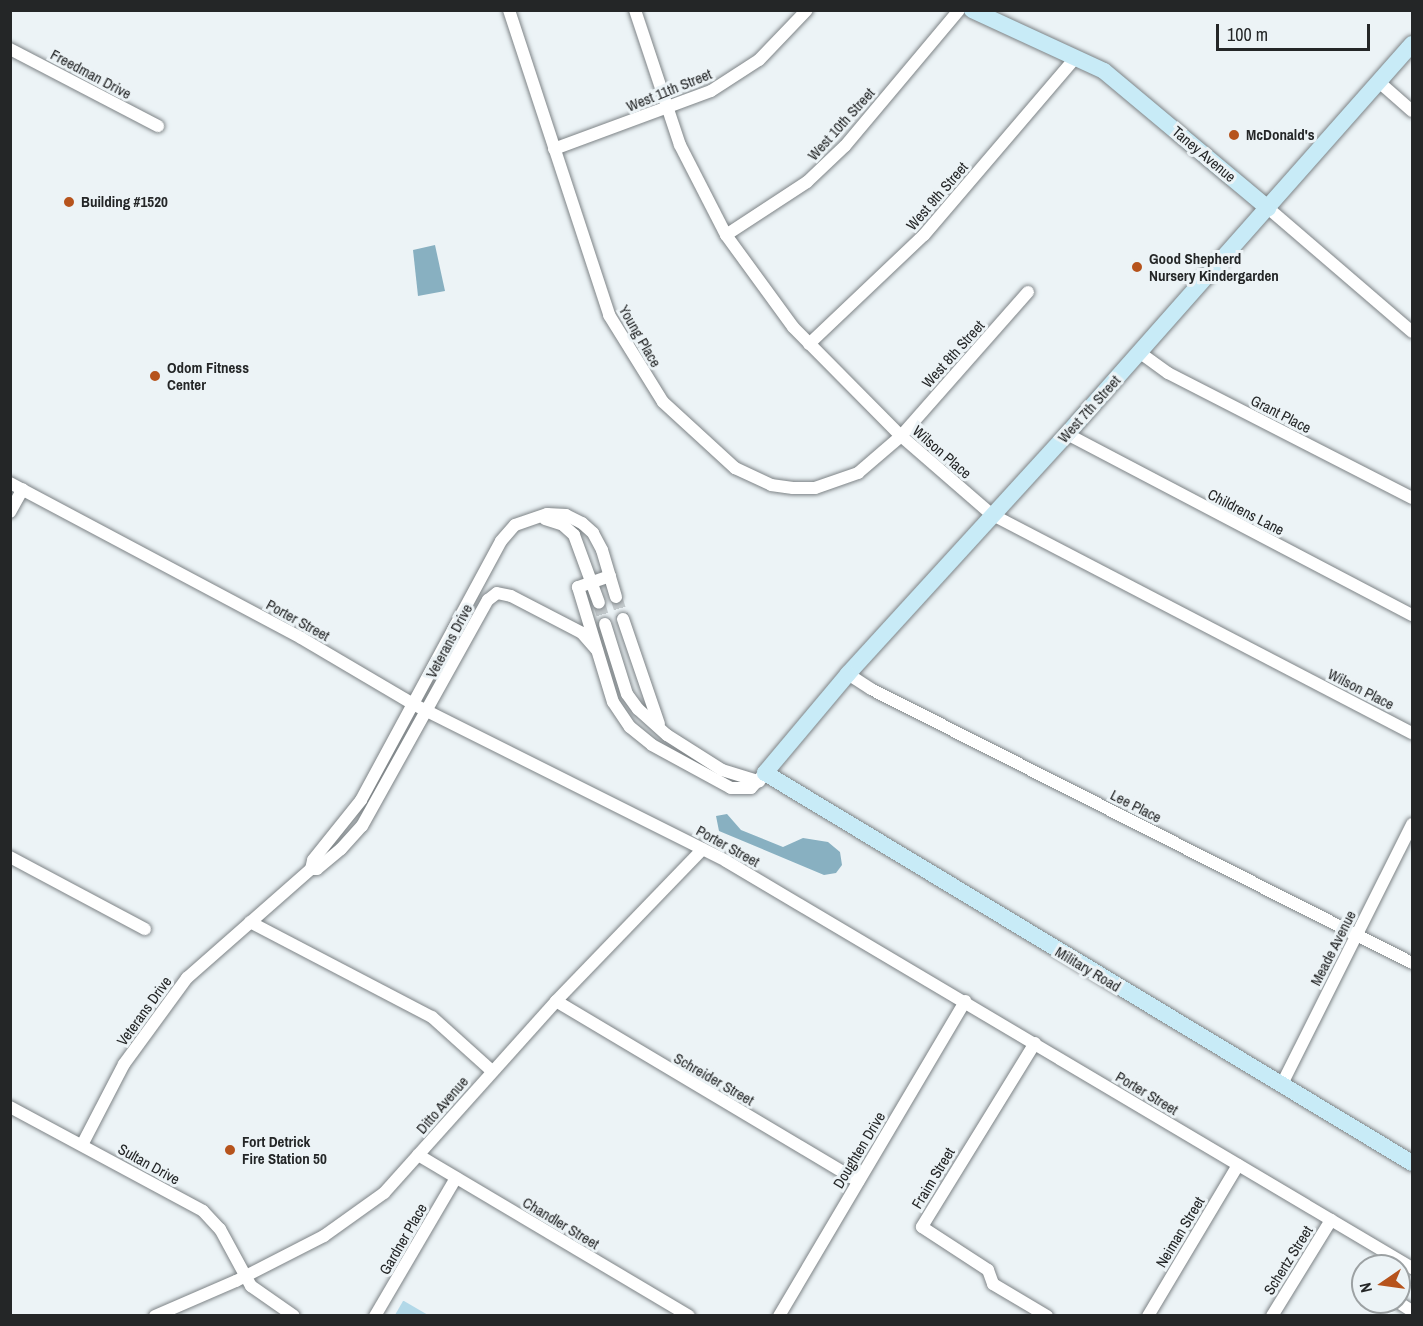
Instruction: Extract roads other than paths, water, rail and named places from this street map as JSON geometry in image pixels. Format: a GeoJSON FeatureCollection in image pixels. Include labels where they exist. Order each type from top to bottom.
{"type":"FeatureCollection","features":[{"type":"Feature","properties":{"kind":"street","name":"Young Place"},"geometry":{"type":"LineString","coordinates":[[509,10],[609,315],[663,402],[735,468],[771,485],[815,488],[858,473],[901,436]]}},
{"type":"Feature","properties":{"kind":"street","name":"Wilson Place"},"geometry":{"type":"LineString","coordinates":[[635,10],[668,110],[697,184],[726,235],[753,277],[809,344],[901,436],[991,514],[1413,733]]}},
{"type":"Feature","properties":{"kind":"street","name":"West 11th Street"},"geometry":{"type":"LineString","coordinates":[[554,149],[668,110],[743,72],[807,10]]}},
{"type":"Feature","properties":{"kind":"street","name":"West 10th Street"},"geometry":{"type":"LineString","coordinates":[[726,235],[807,182],[845,146],[959,10]]}},
{"type":"Feature","properties":{"kind":"street","name":"Taney Avenue"},"geometry":{"type":"LineString","coordinates":[[972,10],[1104,71],[1413,332]]}},
{"type":"Feature","properties":{"kind":"street","name":"West 7th Street"},"geometry":{"type":"LineString","coordinates":[[762,777],[848,674],[991,514],[1067,434],[1413,44]]}},
{"type":"Feature","properties":{"kind":"street","name":"Freedman Drive"},"geometry":{"type":"LineString","coordinates":[[10,49],[158,126]]}},
{"type":"Feature","properties":{"kind":"street","name":"West 9th Street"},"geometry":{"type":"LineString","coordinates":[[809,344],[924,235],[1076,57]]}},
{"type":"Feature","properties":{"kind":"street"},"geometry":{"type":"LineString","coordinates":[[1379,82],[1413,111]]}},
{"type":"Feature","properties":{"kind":"street","name":"West 8th Street"},"geometry":{"type":"LineString","coordinates":[[901,436],[1028,292]]}},
{"type":"Feature","properties":{"kind":"street","name":"Grant Place"},"geometry":{"type":"LineString","coordinates":[[1139,352],[1168,373],[1413,498]]}},
{"type":"Feature","properties":{"kind":"street","name":"Childrens Lane"},"geometry":{"type":"LineString","coordinates":[[1067,434],[1413,615]]}},
{"type":"Feature","properties":{"kind":"street","name":"Porter Street"},"geometry":{"type":"LineString","coordinates":[[10,483],[301,638],[413,704],[703,849],[965,1001],[1413,1268]]}},
{"type":"Feature","properties":{"kind":"street"},"geometry":{"type":"LineString","coordinates":[[10,512],[23,489]]}},
{"type":"Feature","properties":{"kind":"street","name":"Veterans Drive"},"geometry":{"type":"LineString","coordinates":[[312,869],[313,860],[361,800],[501,541],[515,525],[536,516],[566,514],[582,524],[593,533],[616,597]]}},
{"type":"Feature","properties":{"kind":"street"},"geometry":{"type":"LineString","coordinates":[[536,516],[564,525],[574,535],[599,603]]}},
{"type":"Feature","properties":{"kind":"street"},"geometry":{"type":"LineString","coordinates":[[597,650],[578,587],[610,576]]}},
{"type":"Feature","properties":{"kind":"street","name":"Veterans Drive"},"geometry":{"type":"LineString","coordinates":[[82,1145],[124,1064],[187,978],[312,869],[317,869],[341,849],[362,826],[488,600],[497,593],[511,596],[582,633],[597,650],[613,702],[630,727],[652,745],[731,788],[751,788],[762,777]]}},
{"type":"Feature","properties":{"kind":"street"},"geometry":{"type":"LineString","coordinates":[[623,619],[657,721],[667,735]]}},
{"type":"Feature","properties":{"kind":"street"},"geometry":{"type":"LineString","coordinates":[[605,624],[627,694],[667,735],[722,770],[762,777]]}},
{"type":"Feature","properties":{"kind":"street","name":"Lee Place"},"geometry":{"type":"LineString","coordinates":[[848,674],[871,689],[1413,963]]}},
{"type":"Feature","properties":{"kind":"street","name":"Military Road"},"geometry":{"type":"LineString","coordinates":[[762,777],[1413,1163]]}},
{"type":"Feature","properties":{"kind":"street","name":"Meade Avenue"},"geometry":{"type":"LineString","coordinates":[[1281,1086],[1413,824]]}},
{"type":"Feature","properties":{"kind":"street","name":"Ditto Avenue"},"geometry":{"type":"LineString","coordinates":[[155,1316],[245,1277],[350,1221],[384,1193],[555,1001],[703,849]]}},
{"type":"Feature","properties":{"kind":"street"},"geometry":{"type":"LineString","coordinates":[[10,857],[145,929]]}},
{"type":"Feature","properties":{"kind":"street"},"geometry":{"type":"LineString","coordinates":[[250,922],[432,1017],[492,1071]]}},
{"type":"Feature","properties":{"kind":"street","name":"Schreider Street"},"geometry":{"type":"LineString","coordinates":[[555,1001],[858,1181]]}},
{"type":"Feature","properties":{"kind":"street","name":"Doughten Drive"},"geometry":{"type":"LineString","coordinates":[[779,1316],[965,1001]]}},
{"type":"Feature","properties":{"kind":"street","name":"Fraim Street"},"geometry":{"type":"LineString","coordinates":[[1035,1043],[921,1227],[988,1270],[993,1284],[1047,1316]]}},
{"type":"Feature","properties":{"kind":"street","name":"Sultan Drive"},"geometry":{"type":"LineString","coordinates":[[10,1107],[203,1211],[220,1229],[245,1277],[262,1296],[294,1316]]}},
{"type":"Feature","properties":{"kind":"street","name":"Chandler Street"},"geometry":{"type":"LineString","coordinates":[[418,1155],[689,1316]]}},
{"type":"Feature","properties":{"kind":"street","name":"Neiman Street"},"geometry":{"type":"LineString","coordinates":[[1148,1316],[1238,1165]]}},
{"type":"Feature","properties":{"kind":"street","name":"Gardner Place"},"geometry":{"type":"LineString","coordinates":[[375,1316],[456,1178]]}},
{"type":"Feature","properties":{"kind":"street","name":"Schertz Street"},"geometry":{"type":"LineString","coordinates":[[1272,1316],[1331,1220]]}},
{"type":"Feature","properties":{"kind":"tunnel"},"geometry":{"type":"LineString","coordinates":[[616,597],[623,619]]}},
{"type":"Feature","properties":{"kind":"tunnel"},"geometry":{"type":"LineString","coordinates":[[599,603],[605,624]]}},
{"type":"Feature","properties":{"kind":"place","name":"McDonald's"},"geometry":{"type":"Point","coordinates":[1234,135]}},
{"type":"Feature","properties":{"kind":"place","name":"Building #1520"},"geometry":{"type":"Point","coordinates":[69,202]}},
{"type":"Feature","properties":{"kind":"place","name":"Good Shepherd Nursery Kindergarden"},"geometry":{"type":"Point","coordinates":[1137,267]}},
{"type":"Feature","properties":{"kind":"place","name":"Odom Fitness Center"},"geometry":{"type":"Point","coordinates":[155,376]}},
{"type":"Feature","properties":{"kind":"place","name":"Fort Detrick Fire Station 50"},"geometry":{"type":"Point","coordinates":[230,1150]}}]}
